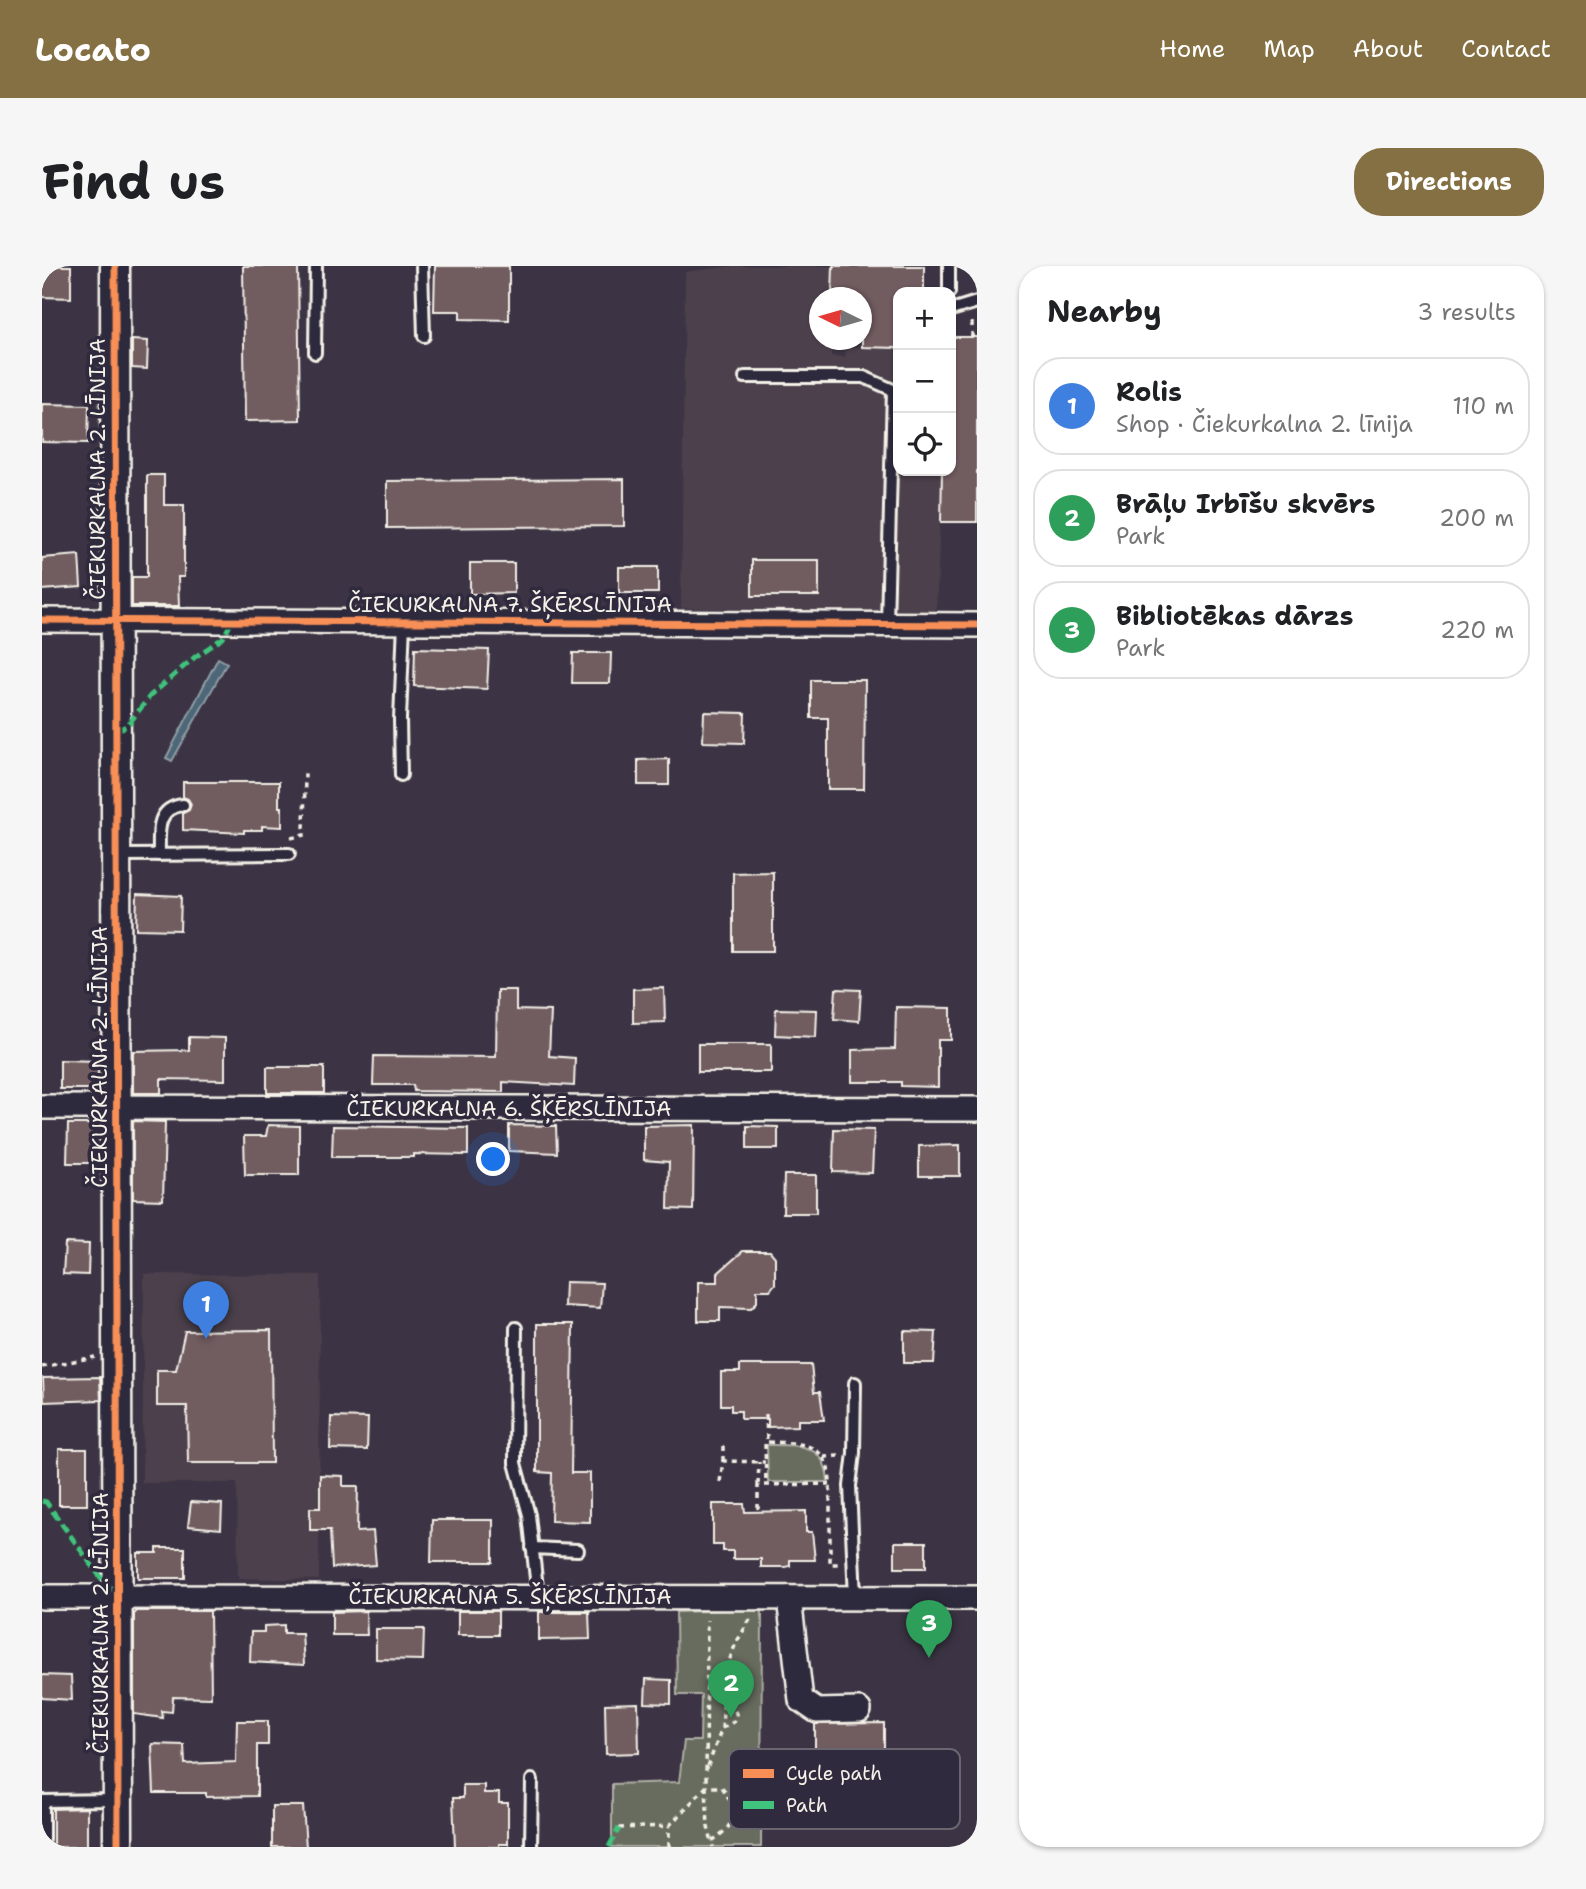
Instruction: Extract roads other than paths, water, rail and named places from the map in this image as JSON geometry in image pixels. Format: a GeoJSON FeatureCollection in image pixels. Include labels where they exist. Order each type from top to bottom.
{"type":"FeatureCollection","features":[{"type":"Feature","properties":{"kind":"street","name":"ČIEKURKALNA 2. LĪNIJA"},"geometry":{"type":"LineString","coordinates":[[115,266],[118,1847]]}},
{"type":"Feature","properties":{"kind":"street","name":"ČIEKURKALNA 7. ŠĶĒRSLĪNIJA"},"geometry":{"type":"LineString","coordinates":[[42,620],[977,625]]}},
{"type":"Feature","properties":{"kind":"street","name":"ČIEKURKALNA 6. ŠĶĒRSLĪNIJA"},"geometry":{"type":"LineString","coordinates":[[42,1107],[977,1109]]}},
{"type":"Feature","properties":{"kind":"street","name":"ČIEKURKALNA 5. ŠĶĒRSLĪNIJA"},"geometry":{"type":"LineString","coordinates":[[42,1597],[977,1598]]}},
{"type":"Feature","properties":{"kind":"street"},"geometry":{"type":"LineString","coordinates":[[789,1598],[801,1700],[817,1711],[859,1710]]}},
{"type":"Feature","properties":{"kind":"lane"},"geometry":{"type":"LineString","coordinates":[[315,353],[316,266]]}},
{"type":"Feature","properties":{"kind":"lane"},"geometry":{"type":"LineString","coordinates":[[422,266],[424,336]]}},
{"type":"Feature","properties":{"kind":"lane"},"geometry":{"type":"LineString","coordinates":[[948,287],[949,266]]}},
{"type":"Feature","properties":{"kind":"lane"},"geometry":{"type":"LineString","coordinates":[[956,308],[977,302]]}},
{"type":"Feature","properties":{"kind":"lane"},"geometry":{"type":"LineString","coordinates":[[745,377],[864,377],[893,390],[887,624]]}},
{"type":"Feature","properties":{"kind":"lane"},"geometry":{"type":"LineString","coordinates":[[401,775],[404,622]]}},
{"type":"Feature","properties":{"kind":"lane"},"geometry":{"type":"LineString","coordinates":[[159,855],[161,818],[169,808],[183,805]]}},
{"type":"Feature","properties":{"kind":"lane"},"geometry":{"type":"LineString","coordinates":[[117,855],[289,854]]}},
{"type":"Feature","properties":{"kind":"lane"},"geometry":{"type":"LineString","coordinates":[[516,1328],[515,1463],[529,1516],[538,1597]]}},
{"type":"Feature","properties":{"kind":"lane"},"geometry":{"type":"LineString","coordinates":[[850,1598],[850,1486],[854,1453],[855,1383]]}},
{"type":"Feature","properties":{"kind":"lane"},"geometry":{"type":"LineString","coordinates":[[532,1548],[578,1550]]}},
{"type":"Feature","properties":{"kind":"lane"},"geometry":{"type":"LineString","coordinates":[[531,1847],[532,1780]]}},
{"type":"Feature","properties":{"kind":"lane"},"geometry":{"type":"LineString","coordinates":[[43,1839],[42,1801],[118,1800]]}},
{"type":"Feature","properties":{"kind":"water"},"geometry":{"type":"Polygon","coordinates":[[[218,658],[227,663],[172,761],[166,758],[218,658]]]}},
{"type":"Feature","properties":{"kind":"place","name":"Rolis"},"geometry":{"type":"Point","coordinates":[206,1339]}},
{"type":"Feature","properties":{"kind":"place","name":"Bibliotēkas dārzs"},"geometry":{"type":"Point","coordinates":[929,1658]}},
{"type":"Feature","properties":{"kind":"place","name":"Brāļu Irbīšu skvērs"},"geometry":{"type":"Point","coordinates":[731,1718]}}]}
